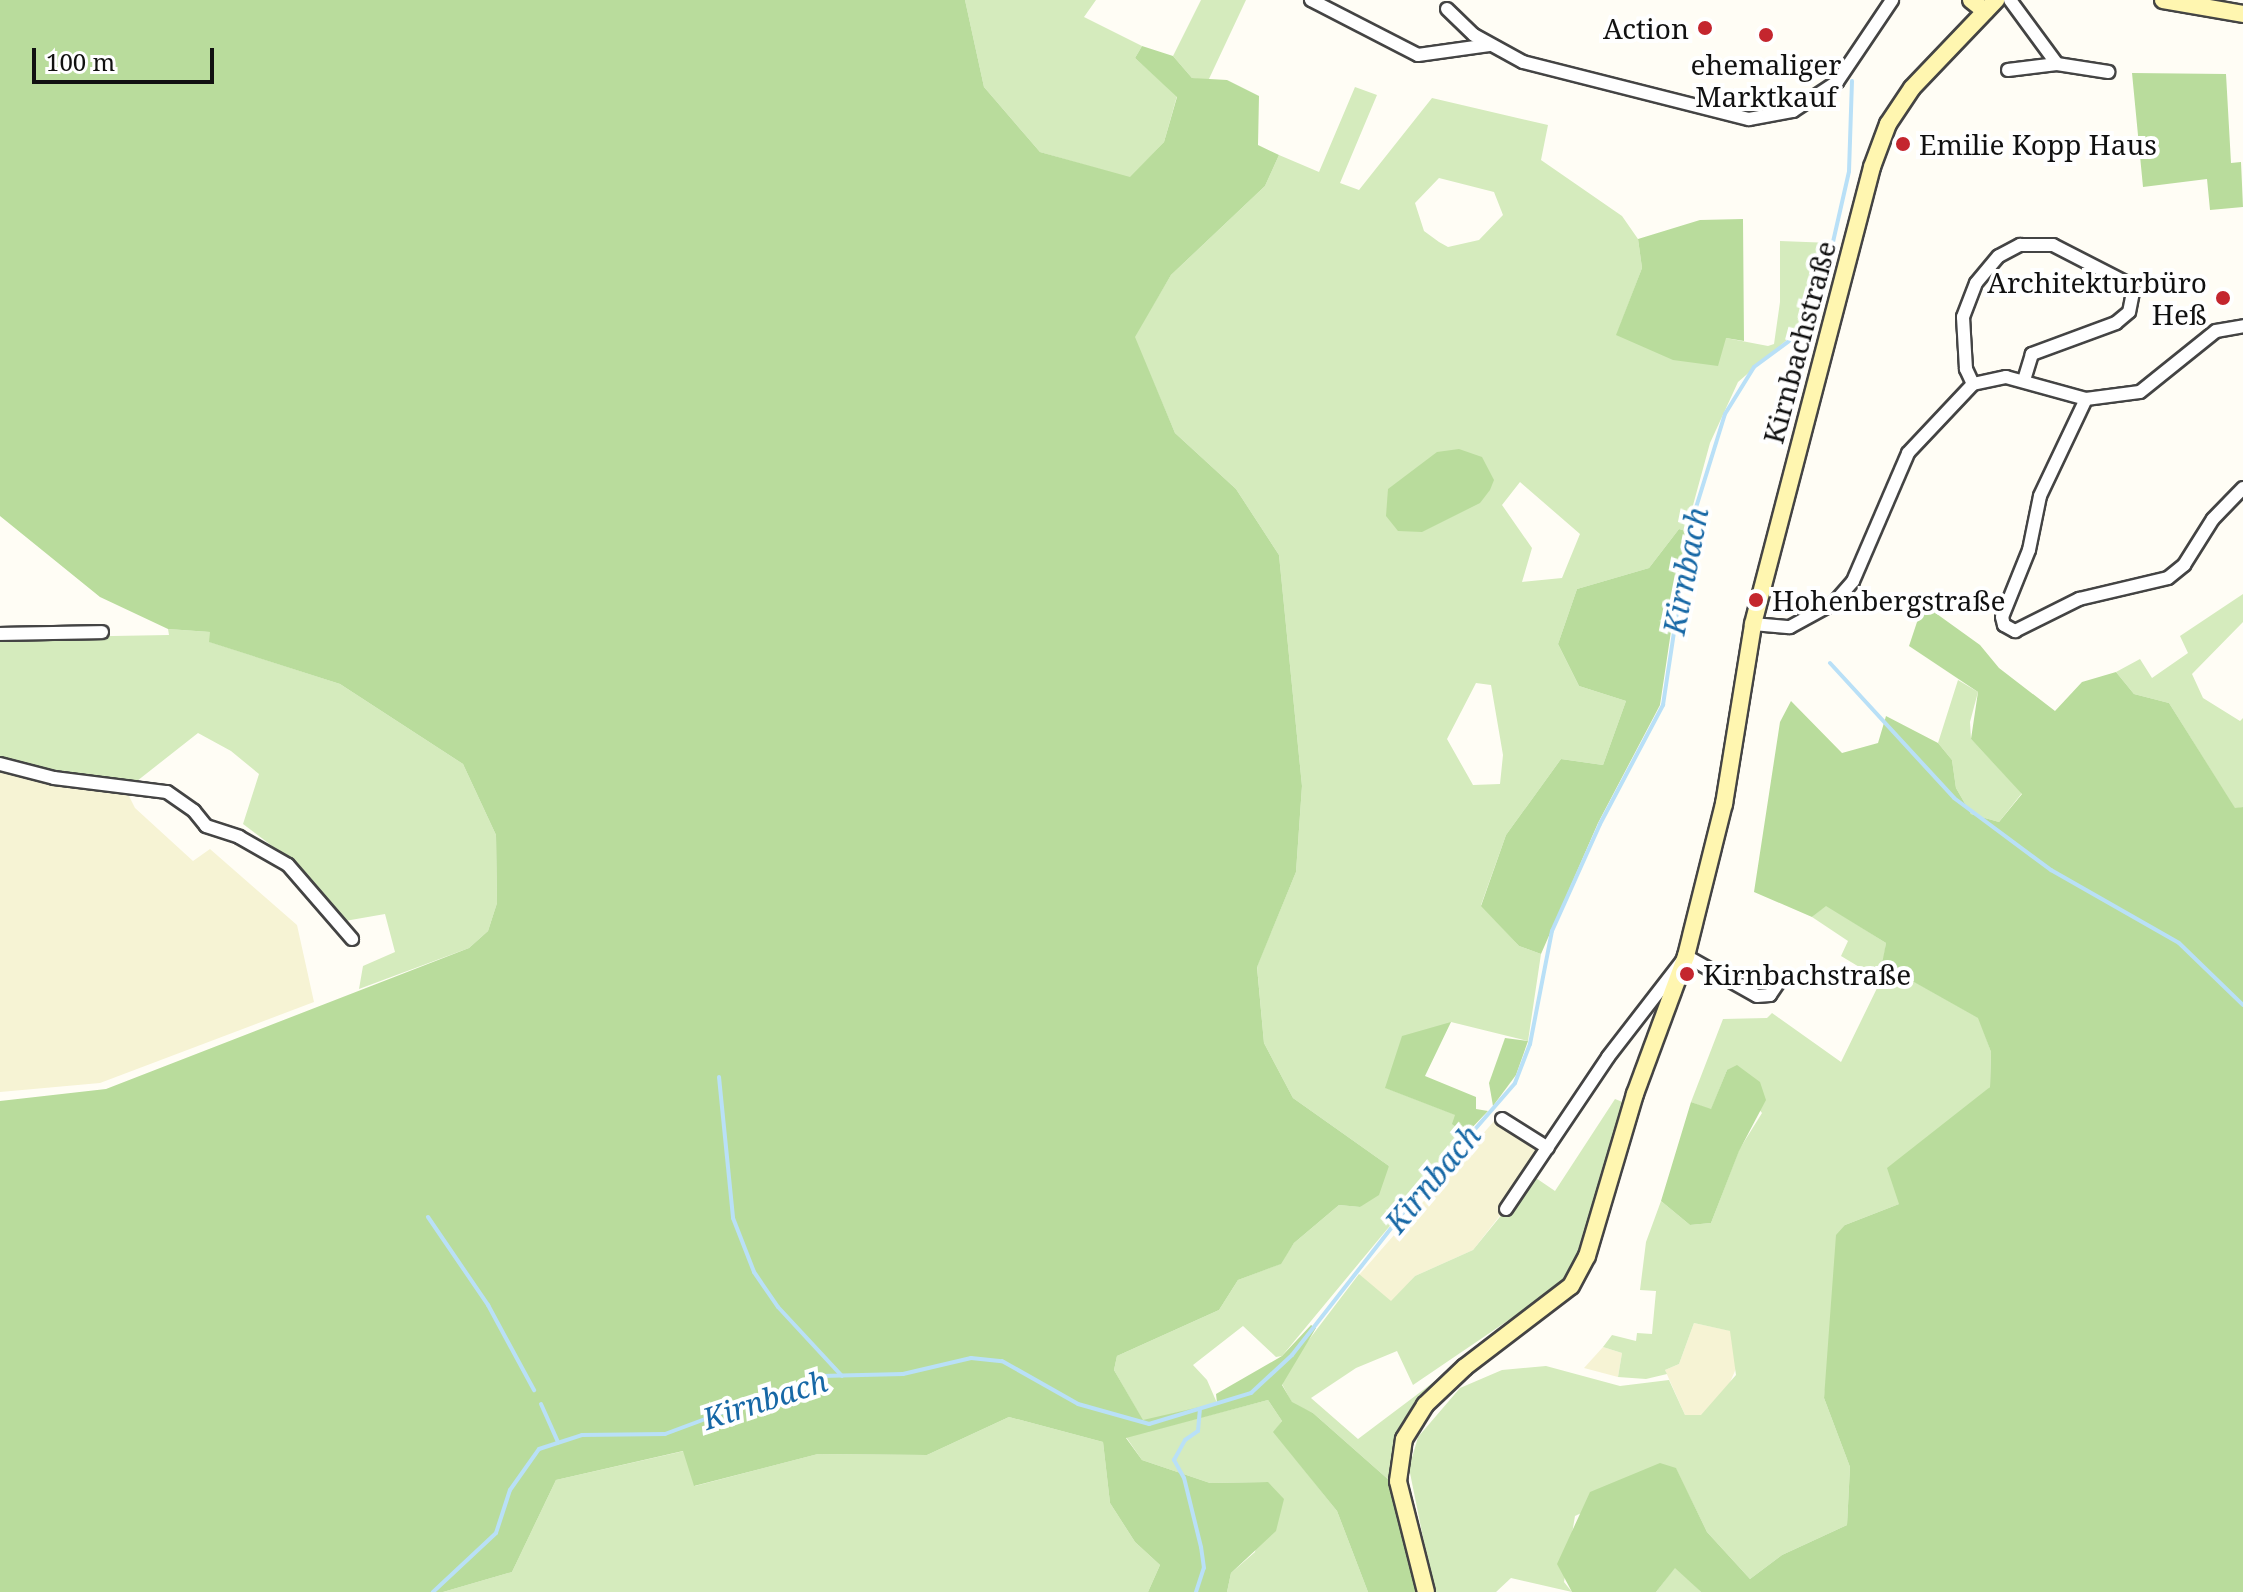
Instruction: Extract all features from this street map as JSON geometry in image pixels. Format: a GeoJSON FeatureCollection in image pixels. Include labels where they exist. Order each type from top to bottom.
{"type":"FeatureCollection","features":[{"type":"Feature","properties":{"kind":"main road"},"geometry":{"type":"LineString","coordinates":[[1971,0],[1990,5]]}},
{"type":"Feature","properties":{"kind":"main road"},"geometry":{"type":"LineString","coordinates":[[2163,0],[2243,14]]}},
{"type":"Feature","properties":{"kind":"main road","name":"Kirnbachstraße"},"geometry":{"type":"LineString","coordinates":[[1426,1592],[1398,1481],[1404,1439],[1425,1405],[1465,1367],[1571,1286],[1595,1235],[1635,1094],[1686,956],[1724,804],[1753,624],[1864,196],[1888,124],[1912,88],[1990,5]]}},
{"type":"Feature","properties":{"kind":"street"},"geometry":{"type":"LineString","coordinates":[[1311,0],[1418,55],[1489,45]]}},
{"type":"Feature","properties":{"kind":"street"},"geometry":{"type":"LineString","coordinates":[[1447,9],[1489,45],[1545,69],[1710,111],[1761,118],[1793,111],[1837,82],[1892,0]]}},
{"type":"Feature","properties":{"kind":"street"},"geometry":{"type":"LineString","coordinates":[[2010,0],[2057,64]]}},
{"type":"Feature","properties":{"kind":"street"},"geometry":{"type":"LineString","coordinates":[[2008,70],[2057,64],[2108,72]]}},
{"type":"Feature","properties":{"kind":"street"},"geometry":{"type":"LineString","coordinates":[[1973,384],[1966,369],[1963,317],[1976,283],[1999,256],[2020,245],[2053,245],[2129,284],[2133,292],[2129,312],[2116,323],[2032,354],[2024,380]]}},
{"type":"Feature","properties":{"kind":"street"},"geometry":{"type":"LineString","coordinates":[[1753,624],[1790,627],[1844,592],[1853,581],[1908,453],[1973,384],[2006,377],[2086,399],[2140,392],[2216,331],[2243,326]]}},
{"type":"Feature","properties":{"kind":"street"},"geometry":{"type":"LineString","coordinates":[[2086,399],[2040,496],[2029,550],[2002,617],[2004,625],[2015,631],[2079,599],[2168,578],[2184,565],[2213,519],[2243,488]]}},
{"type":"Feature","properties":{"kind":"street"},"geometry":{"type":"LineString","coordinates":[[0,634],[102,632]]}},
{"type":"Feature","properties":{"kind":"street"},"geometry":{"type":"LineString","coordinates":[[0,764],[54,778],[167,792],[194,811],[206,826],[239,837],[288,865],[352,939]]}},
{"type":"Feature","properties":{"kind":"street"},"geometry":{"type":"LineString","coordinates":[[1506,1209],[1657,988],[1686,956],[1757,996],[1770,995],[1778,983]]}},
{"type":"Feature","properties":{"kind":"street"},"geometry":{"type":"LineString","coordinates":[[1502,1119],[1548,1148]]}},
{"type":"Feature","properties":{"kind":"shaded area"},"geometry":{"type":"Polygon","coordinates":[[[0,768],[126,790],[135,808],[193,861],[210,849],[297,925],[314,1002],[100,1083],[0,1092],[0,768]]]}},
{"type":"Feature","properties":{"kind":"shaded area"},"geometry":{"type":"Polygon","coordinates":[[[1495,1120],[1548,1154],[1473,1250],[1415,1276],[1391,1302],[1359,1275],[1495,1120]]]}},
{"type":"Feature","properties":{"kind":"shaded area"},"geometry":{"type":"Polygon","coordinates":[[[1694,1323],[1731,1331],[1738,1364],[1728,1387],[1702,1415],[1685,1415],[1665,1370],[1679,1364],[1694,1323]]]}},
{"type":"Feature","properties":{"kind":"shaded area"},"geometry":{"type":"Polygon","coordinates":[[[1603,1347],[1622,1353],[1618,1377],[1584,1368],[1603,1347]]]}},
{"type":"Feature","properties":{"kind":"green space"},"geometry":{"type":"Polygon","coordinates":[[[0,0],[965,0],[984,87],[1040,152],[1130,177],[1164,142],[1177,97],[1135,58],[1142,46],[1173,56],[1192,78],[1227,80],[1259,96],[1258,145],[1279,155],[1265,186],[1171,275],[1135,337],[1175,433],[1236,489],[1279,555],[1302,786],[1296,872],[1257,967],[1264,1043],[1293,1098],[1389,1166],[1379,1195],[1360,1207],[1339,1205],[1294,1243],[1281,1264],[1238,1280],[1219,1310],[1117,1356],[1114,1370],[1143,1420],[1217,1403],[1216,1394],[1282,1356],[1311,1325],[1316,1328],[1282,1385],[1292,1402],[1313,1413],[1390,1481],[1417,1592],[1368,1592],[1337,1511],[1273,1432],[1282,1421],[1268,1400],[1126,1438],[1142,1460],[1210,1483],[1268,1482],[1284,1499],[1276,1531],[1231,1573],[1227,1592],[1148,1592],[1160,1565],[1135,1542],[1110,1503],[1103,1442],[1009,1417],[927,1455],[818,1454],[694,1486],[683,1451],[556,1480],[512,1572],[443,1592],[0,1592],[0,1101],[106,1089],[469,948],[488,931],[497,903],[496,835],[463,764],[340,684],[209,642],[210,632],[168,629],[100,597],[0,516],[0,0]]]}},
{"type":"Feature","properties":{"kind":"green space"},"geometry":{"type":"Polygon","coordinates":[[[965,0],[1096,0],[1084,17],[1142,46],[1135,58],[1177,96],[1164,142],[1130,178],[1040,152],[984,87],[965,0]]]}},
{"type":"Feature","properties":{"kind":"green space"},"geometry":{"type":"Polygon","coordinates":[[[1201,0],[1246,0],[1208,81],[1192,78],[1173,56],[1201,0]]]}},
{"type":"Feature","properties":{"kind":"green space"},"geometry":{"type":"Polygon","coordinates":[[[2132,73],[2226,74],[2231,163],[2241,162],[2243,207],[2210,210],[2207,179],[2143,187],[2132,73]]]}},
{"type":"Feature","properties":{"kind":"green space"},"geometry":{"type":"Polygon","coordinates":[[[1355,87],[1377,95],[1340,183],[1359,190],[1432,98],[1548,125],[1541,160],[1622,216],[1638,239],[1642,268],[1617,334],[1726,338],[1768,346],[1774,344],[1780,302],[1780,241],[1832,243],[1810,320],[1738,382],[1710,443],[1686,531],[1679,529],[1649,568],[1577,589],[1558,644],[1579,686],[1626,701],[1603,765],[1561,759],[1506,835],[1481,905],[1519,946],[1541,954],[1528,1041],[1451,1022],[1386,1088],[1456,1115],[1458,1131],[1466,1134],[1282,1356],[1276,1357],[1243,1326],[1193,1365],[1207,1380],[1217,1403],[1143,1421],[1114,1370],[1117,1356],[1219,1310],[1238,1280],[1280,1264],[1294,1243],[1339,1205],[1360,1207],[1389,1166],[1293,1098],[1264,1043],[1257,966],[1296,872],[1302,786],[1279,555],[1236,489],[1175,433],[1134,337],[1171,275],[1265,186],[1279,155],[1319,172],[1355,87]],[[1439,178],[1415,203],[1424,231],[1439,242],[1448,247],[1479,240],[1503,215],[1494,192],[1439,178]],[[1520,482],[1502,505],[1532,548],[1522,582],[1562,578],[1580,534],[1520,482]],[[1476,683],[1447,739],[1473,785],[1500,784],[1503,755],[1491,685],[1476,683]]]}},
{"type":"Feature","properties":{"kind":"green space"},"geometry":{"type":"Polygon","coordinates":[[[1743,219],[1744,341],[1726,338],[1718,366],[1673,360],[1616,335],[1642,268],[1638,239],[1700,220],[1743,219]]]}},
{"type":"Feature","properties":{"kind":"green space"},"geometry":{"type":"Polygon","coordinates":[[[1459,449],[1482,457],[1494,480],[1490,490],[1480,503],[1422,532],[1398,531],[1386,516],[1388,489],[1437,452],[1459,449]]]}},
{"type":"Feature","properties":{"kind":"green space"},"geometry":{"type":"Polygon","coordinates":[[[1679,529],[1686,531],[1660,705],[1598,823],[1541,954],[1519,946],[1481,906],[1506,835],[1561,759],[1603,765],[1626,701],[1579,686],[1558,644],[1577,589],[1649,568],[1679,529]]]}},
{"type":"Feature","properties":{"kind":"green space"},"geometry":{"type":"Polygon","coordinates":[[[2243,594],[2243,622],[2192,674],[2203,698],[2240,721],[2243,718],[2243,807],[2235,809],[2169,703],[2134,694],[2116,672],[2140,659],[2152,678],[2188,653],[2180,636],[2243,594]]]}},
{"type":"Feature","properties":{"kind":"green space"},"geometry":{"type":"Polygon","coordinates":[[[1923,604],[1980,645],[1999,668],[2055,711],[2082,682],[2116,672],[2134,694],[2169,703],[2235,808],[2243,807],[2243,1592],[1701,1592],[1675,1568],[1656,1592],[1572,1592],[1557,1564],[1590,1492],[1660,1463],[1676,1468],[1707,1532],[1750,1579],[1782,1555],[1847,1525],[1850,1467],[1824,1398],[1836,1235],[1845,1225],[1899,1204],[1887,1168],[1990,1087],[1991,1052],[1978,1018],[1882,964],[1886,943],[1826,906],[1812,917],[1754,892],[1780,722],[1791,701],[1842,753],[1878,743],[1886,716],[1938,743],[1952,760],[1956,788],[1971,814],[1999,822],[2022,794],[1971,739],[1978,692],[1909,646],[1923,604]]]}},
{"type":"Feature","properties":{"kind":"green space"},"geometry":{"type":"Polygon","coordinates":[[[168,629],[210,632],[210,642],[340,684],[463,764],[496,835],[497,903],[488,931],[469,948],[359,989],[363,966],[395,952],[385,914],[345,921],[292,861],[243,824],[259,774],[231,751],[198,733],[137,781],[63,774],[0,760],[0,638],[169,635],[168,629]]]}},
{"type":"Feature","properties":{"kind":"green space"},"geometry":{"type":"Polygon","coordinates":[[[1958,680],[1978,692],[1970,722],[1971,739],[2022,793],[1999,822],[1971,814],[1956,788],[1952,760],[1938,743],[1958,680]]]}},
{"type":"Feature","properties":{"kind":"green space"},"geometry":{"type":"Polygon","coordinates":[[[1826,905],[1886,943],[1883,964],[1979,1018],[1991,1052],[1990,1087],[1899,1204],[1845,1225],[1824,1398],[1850,1467],[1847,1525],[1782,1555],[1750,1579],[1707,1532],[1676,1469],[1575,1516],[1564,1582],[1572,1592],[1511,1578],[1496,1592],[1434,1592],[1409,1468],[1418,1437],[1460,1388],[1502,1370],[1546,1366],[1620,1386],[1669,1380],[1685,1415],[1701,1415],[1736,1375],[1730,1331],[1694,1323],[1679,1364],[1665,1370],[1667,1374],[1646,1379],[1618,1377],[1622,1353],[1603,1347],[1612,1335],[1636,1341],[1637,1333],[1652,1334],[1656,1291],[1640,1290],[1646,1242],[1661,1201],[1690,1225],[1711,1223],[1739,1150],[1762,1113],[1727,1070],[1711,1110],[1691,1102],[1723,1019],[1767,1018],[1772,1013],[1841,1062],[1881,980],[1841,956],[1848,941],[1812,917],[1826,905]]]}},
{"type":"Feature","properties":{"kind":"green space"},"geometry":{"type":"Polygon","coordinates":[[[1451,1022],[1425,1076],[1476,1097],[1476,1109],[1488,1111],[1466,1134],[1452,1124],[1455,1115],[1385,1088],[1402,1036],[1451,1022]]]}},
{"type":"Feature","properties":{"kind":"green space"},"geometry":{"type":"Polygon","coordinates":[[[1505,1038],[1528,1041],[1516,1075],[1493,1106],[1489,1083],[1505,1038]]]}},
{"type":"Feature","properties":{"kind":"green space"},"geometry":{"type":"Polygon","coordinates":[[[1737,1065],[1760,1082],[1766,1100],[1739,1151],[1711,1223],[1690,1225],[1661,1201],[1691,1102],[1711,1109],[1727,1070],[1737,1065]]]}},
{"type":"Feature","properties":{"kind":"green space"},"geometry":{"type":"Polygon","coordinates":[[[1615,1099],[1625,1103],[1588,1230],[1563,1283],[1413,1385],[1397,1351],[1356,1368],[1311,1398],[1358,1439],[1451,1369],[1408,1418],[1392,1452],[1390,1481],[1313,1413],[1292,1403],[1282,1384],[1298,1354],[1359,1274],[1391,1301],[1415,1276],[1473,1250],[1533,1176],[1555,1191],[1615,1099]]]}},
{"type":"Feature","properties":{"kind":"green space"},"geometry":{"type":"Polygon","coordinates":[[[1268,1400],[1282,1421],[1274,1432],[1337,1511],[1368,1592],[1227,1592],[1231,1573],[1255,1552],[1268,1482],[1210,1483],[1142,1460],[1126,1437],[1268,1400]]]}},
{"type":"Feature","properties":{"kind":"green space"},"geometry":{"type":"Polygon","coordinates":[[[1009,1417],[1103,1442],[1110,1503],[1135,1542],[1160,1565],[1148,1592],[443,1592],[512,1572],[556,1480],[684,1451],[695,1486],[818,1454],[927,1455],[1009,1417]]]}},
{"type":"Feature","properties":{"kind":"green space"},"geometry":{"type":"Polygon","coordinates":[[[1675,1567],[1701,1592],[1656,1592],[1675,1567]]]}},
{"type":"Feature","properties":{"kind":"waterway","name":"Kirnbach"},"geometry":{"type":"LineString","coordinates":[[433,1592],[496,1533],[510,1490],[539,1449],[582,1435],[665,1434],[821,1376],[903,1374],[971,1358],[1002,1361],[1078,1404],[1149,1424],[1251,1393],[1292,1355],[1410,1204],[1515,1083],[1530,1044],[1552,931],[1600,824],[1663,705],[1690,527],[1725,414],[1754,367],[1804,330],[1818,308],[1849,171],[1852,81]]}},
{"type":"Feature","properties":{"kind":"waterway"},"geometry":{"type":"LineString","coordinates":[[1830,663],[1954,798],[2051,870],[2179,943],[2243,1005]]}},
{"type":"Feature","properties":{"kind":"waterway"},"geometry":{"type":"LineString","coordinates":[[719,1077],[733,1218],[754,1272],[778,1307],[842,1376]]}},
{"type":"Feature","properties":{"kind":"waterway"},"geometry":{"type":"LineString","coordinates":[[428,1217],[488,1305],[534,1390]]}},
{"type":"Feature","properties":{"kind":"waterway"},"geometry":{"type":"LineString","coordinates":[[541,1404],[558,1442]]}},
{"type":"Feature","properties":{"kind":"waterway"},"geometry":{"type":"LineString","coordinates":[[1196,1592],[1204,1568],[1201,1547],[1184,1478],[1174,1460],[1185,1440],[1198,1431],[1200,1410]]}},
{"type":"Feature","properties":{"kind":"place","name":"Action"},"geometry":{"type":"Point","coordinates":[1705,28]}},
{"type":"Feature","properties":{"kind":"place","name":"ehemaliger Marktkauf"},"geometry":{"type":"Point","coordinates":[1766,35]}},
{"type":"Feature","properties":{"kind":"place","name":"Emilie Kopp Haus"},"geometry":{"type":"Point","coordinates":[1903,144]}},
{"type":"Feature","properties":{"kind":"place","name":"Architekturbüro Heß"},"geometry":{"type":"Point","coordinates":[2223,298]}},
{"type":"Feature","properties":{"kind":"place","name":"Hohenbergstraße"},"geometry":{"type":"Point","coordinates":[1756,600]}},
{"type":"Feature","properties":{"kind":"place","name":"Kirnbachstraße"},"geometry":{"type":"Point","coordinates":[1687,974]}}]}
